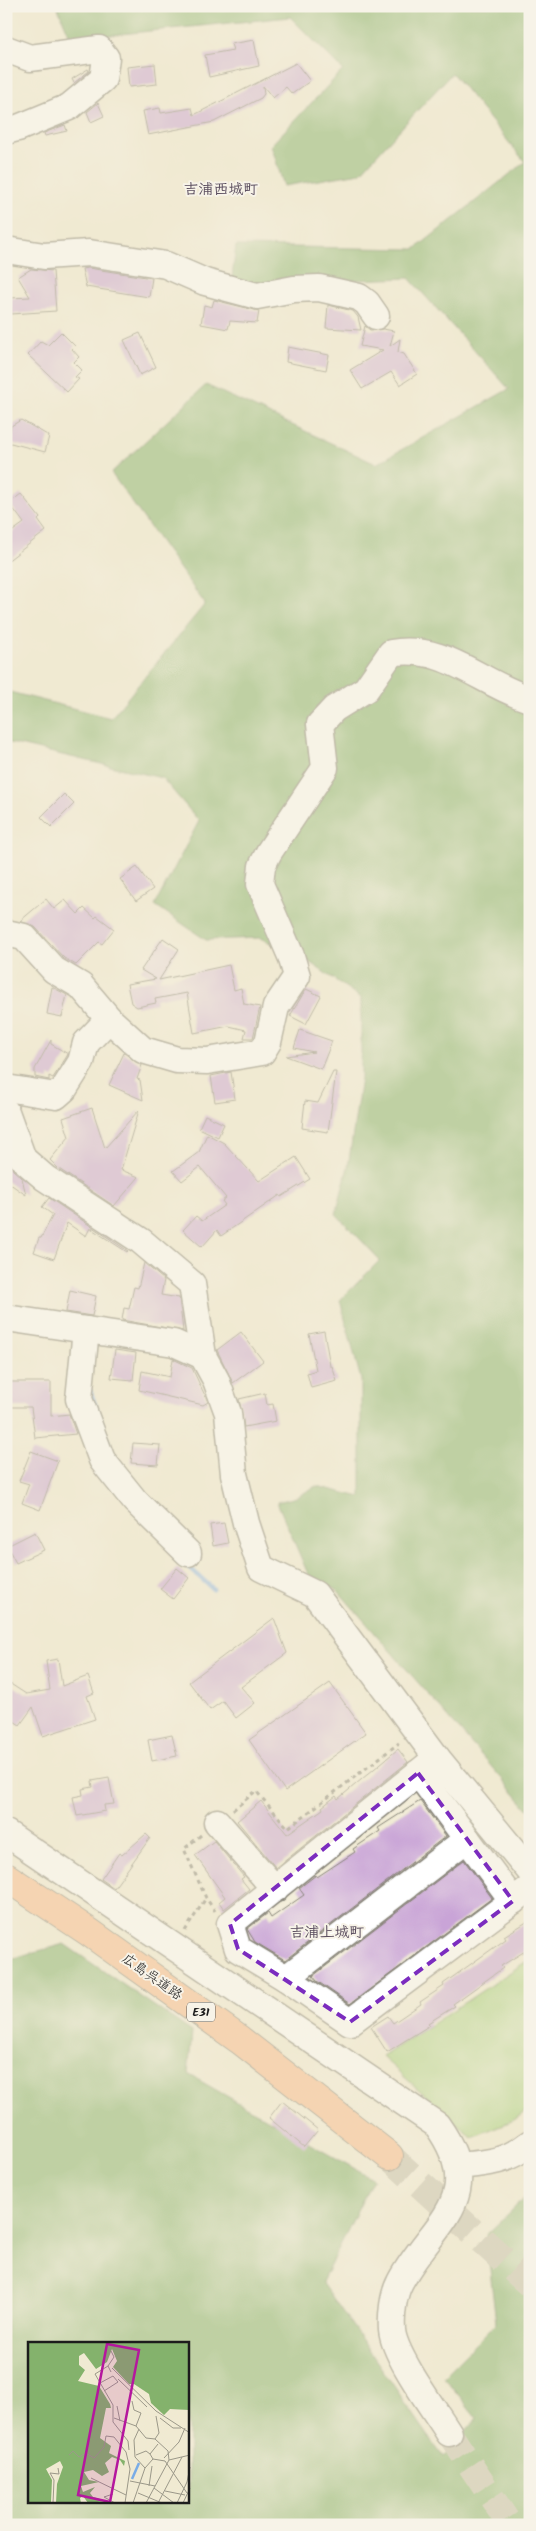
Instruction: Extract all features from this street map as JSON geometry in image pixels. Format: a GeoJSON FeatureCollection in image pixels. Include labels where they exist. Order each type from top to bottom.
{"type":"FeatureCollection","features":[{"type":"Feature","properties":{"kind":"highway","name":"広島呉道路"},"geometry":{"type":"LineString","coordinates":[[6,1877],[89,1932],[240,2040],[388,2156]]}},
{"type":"Feature","properties":{"kind":"street"},"geometry":{"type":"LineString","coordinates":[[6,49],[30,58],[99,49],[106,58],[104,79],[69,106],[18,128],[6,131]]}},
{"type":"Feature","properties":{"kind":"street"},"geometry":{"type":"LineString","coordinates":[[6,250],[44,256],[89,253],[166,265],[205,282],[257,296],[294,289],[320,288],[359,297],[367,303],[376,316]]}},
{"type":"Feature","properties":{"kind":"street"},"geometry":{"type":"LineString","coordinates":[[6,933],[24,937],[54,970],[81,986],[109,1019],[143,1050],[177,1060],[207,1061],[262,1052],[268,1042],[276,1007],[297,976],[260,884],[262,866],[269,852],[325,768],[320,724],[334,708],[366,689],[391,653],[404,650],[422,651],[454,663],[530,699]]}},
{"type":"Feature","properties":{"kind":"street"},"geometry":{"type":"LineString","coordinates":[[6,1088],[56,1096],[64,1089],[81,1062],[86,1043],[109,1019]]}},
{"type":"Feature","properties":{"kind":"street"},"geometry":{"type":"LineString","coordinates":[[6,1112],[23,1159],[45,1178],[141,1241],[192,1284],[203,1356],[216,1380],[228,1413],[234,1474],[246,1523],[261,1568],[315,1594],[425,1767],[467,1839],[521,1895],[350,2022],[286,1978],[238,1949],[230,1924],[425,1767]]}},
{"type":"Feature","properties":{"kind":"street"},"geometry":{"type":"LineString","coordinates":[[6,1318],[174,1343],[203,1356]]}},
{"type":"Feature","properties":{"kind":"street"},"geometry":{"type":"LineString","coordinates":[[86,1330],[78,1399],[102,1460],[135,1501],[188,1553]]}},
{"type":"Feature","properties":{"kind":"street"},"geometry":{"type":"LineString","coordinates":[[425,1767],[530,1870]]}},
{"type":"Feature","properties":{"kind":"street"},"geometry":{"type":"LineString","coordinates":[[217,1822],[275,1889]]}},
{"type":"Feature","properties":{"kind":"street"},"geometry":{"type":"LineString","coordinates":[[6,1834],[437,2125],[451,2144],[457,2166],[458,2188],[452,2208],[399,2283],[393,2307],[392,2332],[410,2372],[449,2433]]}},
{"type":"Feature","properties":{"kind":"street"},"geometry":{"type":"LineString","coordinates":[[286,1978],[467,1839]]}},
{"type":"Feature","properties":{"kind":"street"},"geometry":{"type":"LineString","coordinates":[[457,2166],[497,2162],[518,2152],[530,2143]]}},
{"type":"Feature","properties":{"kind":"path"},"geometry":{"type":"LineString","coordinates":[[230,1924],[221,1921],[206,1898],[184,1849],[217,1822],[256,1792],[288,1828],[398,1742],[425,1767]]}},
{"type":"Feature","properties":{"kind":"path"},"geometry":{"type":"LineString","coordinates":[[175,1948],[206,1898]]}},
{"type":"Feature","properties":{"kind":"highlighted area"},"geometry":{"type":"Polygon","coordinates":[[[418,1773],[513,1901],[350,2022],[238,1949],[230,1924],[418,1773]]]}},
{"type":"Feature","properties":{"kind":"green space"},"geometry":{"type":"Polygon","coordinates":[[[57,6],[530,6],[530,1811],[339,1592],[308,1574],[277,1502],[297,1497],[316,1486],[361,1497],[361,1380],[340,1300],[380,1260],[336,1214],[348,1167],[361,1078],[361,998],[302,957],[260,938],[206,940],[155,905],[199,821],[162,778],[6,742],[6,691],[111,718],[205,604],[111,473],[206,385],[376,464],[509,389],[409,278],[231,285],[236,246],[415,249],[525,162],[452,73],[360,173],[284,186],[271,145],[343,70],[290,17],[71,39],[57,6]]]}},
{"type":"Feature","properties":{"kind":"green space"},"geometry":{"type":"Polygon","coordinates":[[[64,1944],[192,2032],[188,2074],[373,2179],[322,2282],[443,2457],[477,2418],[443,2376],[496,2323],[486,2235],[530,2193],[530,2525],[6,2525],[6,1960],[64,1944]]]}},
{"type":"Feature","properties":{"kind":"green space"},"geometry":{"type":"Polygon","coordinates":[[[530,1959],[530,2108],[514,2120],[472,2137],[382,2057],[530,1959]]]}},
{"type":"Feature","properties":{"kind":"building"},"geometry":{"type":"Polygon","coordinates":[[[254,40],[259,66],[209,77],[205,55],[233,50],[231,44],[254,40]]]}},
{"type":"Feature","properties":{"kind":"building"},"geometry":{"type":"Polygon","coordinates":[[[296,63],[310,81],[292,94],[286,87],[273,98],[263,86],[264,94],[261,98],[214,122],[148,135],[143,111],[160,108],[161,113],[192,108],[194,115],[296,63]]]}},
{"type":"Feature","properties":{"kind":"building"},"geometry":{"type":"Polygon","coordinates":[[[155,64],[157,84],[129,87],[127,67],[155,64]]]}},
{"type":"Feature","properties":{"kind":"building"},"geometry":{"type":"Polygon","coordinates":[[[88,69],[89,71],[74,83],[72,79],[88,69]]]}},
{"type":"Feature","properties":{"kind":"building"},"geometry":{"type":"Polygon","coordinates":[[[98,103],[104,116],[91,122],[87,112],[98,103]]]}},
{"type":"Feature","properties":{"kind":"building"},"geometry":{"type":"Polygon","coordinates":[[[65,125],[67,131],[45,136],[44,133],[65,125]]]}},
{"type":"Feature","properties":{"kind":"building"},"geometry":{"type":"Polygon","coordinates":[[[88,268],[152,278],[149,297],[86,287],[82,269],[88,268]]]}},
{"type":"Feature","properties":{"kind":"building"},"geometry":{"type":"Polygon","coordinates":[[[31,269],[53,271],[56,311],[11,314],[10,298],[30,297],[18,277],[31,269]]]}},
{"type":"Feature","properties":{"kind":"building"},"geometry":{"type":"Polygon","coordinates":[[[214,300],[259,311],[257,323],[230,321],[228,329],[201,324],[204,305],[212,307],[214,300]]]}},
{"type":"Feature","properties":{"kind":"building"},"geometry":{"type":"Polygon","coordinates":[[[328,305],[353,311],[358,317],[361,330],[326,328],[328,305]]]}},
{"type":"Feature","properties":{"kind":"building"},"geometry":{"type":"Polygon","coordinates":[[[365,326],[370,330],[383,329],[394,331],[390,346],[400,339],[398,352],[404,354],[417,374],[400,385],[391,372],[362,389],[350,370],[383,350],[360,346],[365,326]]]}},
{"type":"Feature","properties":{"kind":"building"},"geometry":{"type":"Polygon","coordinates":[[[61,332],[75,346],[72,349],[79,357],[74,362],[82,370],[75,377],[79,379],[67,392],[28,355],[41,341],[48,345],[61,332]]]}},
{"type":"Feature","properties":{"kind":"building"},"geometry":{"type":"Polygon","coordinates":[[[140,333],[156,367],[140,375],[124,340],[140,333]]]}},
{"type":"Feature","properties":{"kind":"building"},"geometry":{"type":"Polygon","coordinates":[[[288,347],[329,355],[326,370],[286,362],[288,347]]]}},
{"type":"Feature","properties":{"kind":"building"},"geometry":{"type":"Polygon","coordinates":[[[21,420],[49,436],[45,452],[7,442],[11,426],[21,420]]]}},
{"type":"Feature","properties":{"kind":"building"},"geometry":{"type":"Polygon","coordinates":[[[21,494],[40,518],[38,520],[46,531],[6,562],[6,536],[24,523],[9,503],[21,494]]]}},
{"type":"Feature","properties":{"kind":"building"},"geometry":{"type":"Polygon","coordinates":[[[64,794],[74,804],[51,827],[41,817],[64,794]]]}},
{"type":"Feature","properties":{"kind":"building"},"geometry":{"type":"Polygon","coordinates":[[[137,867],[153,889],[136,901],[120,879],[137,867]]]}},
{"type":"Feature","properties":{"kind":"building"},"geometry":{"type":"Polygon","coordinates":[[[46,899],[54,909],[65,900],[78,914],[84,908],[95,918],[97,916],[114,929],[102,944],[99,942],[76,965],[64,958],[35,927],[20,921],[46,899]]]}},
{"type":"Feature","properties":{"kind":"building"},"geometry":{"type":"Polygon","coordinates":[[[163,938],[179,949],[159,980],[229,965],[234,990],[241,988],[244,1004],[260,1007],[253,1038],[244,1038],[246,1030],[229,1026],[194,1033],[187,993],[155,999],[156,1003],[137,1007],[131,1003],[127,984],[156,979],[141,970],[163,938]]]}},
{"type":"Feature","properties":{"kind":"building"},"geometry":{"type":"Polygon","coordinates":[[[52,987],[67,995],[62,1017],[47,1014],[52,987]]]}},
{"type":"Feature","properties":{"kind":"building"},"geometry":{"type":"Polygon","coordinates":[[[306,989],[321,996],[306,1024],[290,1016],[306,989]]]}},
{"type":"Feature","properties":{"kind":"building"},"geometry":{"type":"Polygon","coordinates":[[[300,1030],[332,1041],[321,1069],[286,1056],[314,1052],[294,1048],[300,1030]]]}},
{"type":"Feature","properties":{"kind":"building"},"geometry":{"type":"Polygon","coordinates":[[[51,1040],[51,1044],[68,1054],[53,1078],[49,1076],[49,1080],[35,1077],[35,1069],[51,1040]]]}},
{"type":"Feature","properties":{"kind":"building"},"geometry":{"type":"Polygon","coordinates":[[[124,1053],[142,1065],[137,1079],[140,1080],[143,1100],[109,1085],[124,1053]]]}},
{"type":"Feature","properties":{"kind":"building"},"geometry":{"type":"Polygon","coordinates":[[[231,1072],[235,1099],[215,1102],[211,1076],[231,1072]]]}},
{"type":"Feature","properties":{"kind":"building"},"geometry":{"type":"Polygon","coordinates":[[[333,1072],[336,1072],[328,1132],[302,1128],[305,1101],[318,1103],[333,1072]]]}},
{"type":"Feature","properties":{"kind":"building"},"geometry":{"type":"Polygon","coordinates":[[[92,1108],[105,1148],[139,1110],[121,1170],[139,1177],[114,1206],[59,1169],[50,1160],[69,1137],[63,1118],[92,1108]]]}},
{"type":"Feature","properties":{"kind":"building"},"geometry":{"type":"Polygon","coordinates":[[[205,1115],[224,1124],[218,1137],[199,1128],[205,1115]]]}},
{"type":"Feature","properties":{"kind":"building"},"geometry":{"type":"Polygon","coordinates":[[[207,1134],[224,1143],[259,1181],[296,1157],[310,1179],[281,1197],[280,1195],[221,1236],[217,1230],[202,1247],[183,1230],[196,1216],[202,1221],[225,1205],[222,1201],[226,1198],[200,1167],[182,1181],[173,1171],[199,1152],[207,1134]]]}},
{"type":"Feature","properties":{"kind":"building"},"geometry":{"type":"Polygon","coordinates":[[[6,1157],[13,1170],[22,1178],[26,1195],[6,1181],[6,1157]]]}},
{"type":"Feature","properties":{"kind":"building"},"geometry":{"type":"Polygon","coordinates":[[[49,1198],[128,1251],[90,1228],[86,1236],[67,1223],[54,1259],[34,1252],[39,1238],[41,1238],[53,1215],[42,1207],[49,1198]]]}},
{"type":"Feature","properties":{"kind":"building"},"geometry":{"type":"Polygon","coordinates":[[[144,1263],[164,1280],[161,1295],[179,1298],[183,1331],[122,1320],[124,1308],[129,1309],[134,1287],[138,1288],[144,1263]]]}},
{"type":"Feature","properties":{"kind":"building"},"geometry":{"type":"Polygon","coordinates":[[[70,1290],[96,1296],[92,1316],[66,1312],[70,1290]]]}},
{"type":"Feature","properties":{"kind":"building"},"geometry":{"type":"Polygon","coordinates":[[[324,1331],[330,1366],[332,1366],[337,1381],[311,1388],[307,1373],[316,1370],[309,1334],[324,1331]]]}},
{"type":"Feature","properties":{"kind":"building"},"geometry":{"type":"Polygon","coordinates":[[[241,1332],[263,1361],[233,1383],[217,1350],[241,1332]]]}},
{"type":"Feature","properties":{"kind":"building"},"geometry":{"type":"Polygon","coordinates":[[[115,1350],[136,1353],[133,1380],[111,1378],[115,1350]]]}},
{"type":"Feature","properties":{"kind":"building"},"geometry":{"type":"Polygon","coordinates":[[[173,1359],[192,1368],[208,1402],[203,1405],[139,1390],[142,1371],[170,1377],[173,1359]]]}},
{"type":"Feature","properties":{"kind":"building"},"geometry":{"type":"Polygon","coordinates":[[[8,1382],[51,1382],[51,1416],[69,1414],[76,1434],[35,1438],[31,1407],[8,1407],[8,1382]]]}},
{"type":"Feature","properties":{"kind":"building"},"geometry":{"type":"Polygon","coordinates":[[[265,1393],[267,1405],[273,1404],[276,1421],[244,1427],[239,1399],[265,1393]]]}},
{"type":"Feature","properties":{"kind":"building"},"geometry":{"type":"Polygon","coordinates":[[[133,1443],[160,1445],[158,1465],[131,1463],[133,1443]]]}},
{"type":"Feature","properties":{"kind":"building"},"geometry":{"type":"Polygon","coordinates":[[[31,1451],[58,1461],[40,1510],[22,1503],[29,1484],[19,1481],[31,1451]]]}},
{"type":"Feature","properties":{"kind":"building"},"geometry":{"type":"Polygon","coordinates":[[[224,1523],[228,1543],[213,1546],[210,1525],[224,1523]]]}},
{"type":"Feature","properties":{"kind":"building"},"geometry":{"type":"Polygon","coordinates":[[[35,1532],[44,1550],[16,1563],[7,1546],[35,1532]]]}},
{"type":"Feature","properties":{"kind":"building"},"geometry":{"type":"Polygon","coordinates":[[[177,1568],[189,1578],[173,1599],[160,1589],[177,1568]]]}},
{"type":"Feature","properties":{"kind":"building"},"geometry":{"type":"Polygon","coordinates":[[[274,1618],[287,1653],[241,1687],[255,1703],[236,1718],[223,1701],[210,1710],[189,1682],[274,1618]]]}},
{"type":"Feature","properties":{"kind":"building"},"geometry":{"type":"Polygon","coordinates":[[[58,1659],[62,1686],[88,1676],[94,1693],[87,1696],[95,1719],[43,1736],[33,1707],[20,1725],[6,1716],[6,1681],[26,1694],[50,1690],[46,1661],[58,1659]]]}},
{"type":"Feature","properties":{"kind":"building"},"geometry":{"type":"Polygon","coordinates":[[[330,1683],[366,1733],[285,1791],[249,1740],[330,1683]]]}},
{"type":"Feature","properties":{"kind":"building"},"geometry":{"type":"Polygon","coordinates":[[[172,1735],[177,1756],[152,1761],[148,1740],[172,1735]]]}},
{"type":"Feature","properties":{"kind":"building"},"geometry":{"type":"Polygon","coordinates":[[[398,1749],[408,1762],[276,1868],[237,1821],[261,1801],[287,1834],[323,1809],[322,1807],[336,1796],[338,1799],[398,1749]]]}},
{"type":"Feature","properties":{"kind":"building"},"geometry":{"type":"Polygon","coordinates":[[[109,1778],[114,1804],[104,1805],[105,1811],[77,1816],[73,1797],[83,1795],[82,1789],[93,1787],[92,1781],[109,1778]]]}},
{"type":"Feature","properties":{"kind":"building"},"geometry":{"type":"Polygon","coordinates":[[[420,1801],[446,1836],[285,1960],[255,1942],[247,1929],[268,1913],[271,1918],[304,1895],[299,1888],[316,1875],[317,1877],[355,1852],[353,1849],[380,1831],[378,1828],[420,1801]]]}},
{"type":"Feature","properties":{"kind":"building"},"geometry":{"type":"Polygon","coordinates":[[[146,1834],[150,1838],[114,1888],[101,1879],[119,1853],[122,1855],[146,1834]]]}},
{"type":"Feature","properties":{"kind":"building"},"geometry":{"type":"Polygon","coordinates":[[[214,1841],[244,1877],[241,1879],[249,1889],[224,1909],[219,1902],[225,1897],[195,1855],[214,1841]]]}},
{"type":"Feature","properties":{"kind":"building"},"geometry":{"type":"Polygon","coordinates":[[[464,1860],[492,1898],[350,2004],[317,1981],[313,1976],[464,1860]]]}},
{"type":"Feature","properties":{"kind":"building"},"geometry":{"type":"Polygon","coordinates":[[[530,1920],[530,1948],[501,1966],[503,1968],[453,2004],[455,2006],[428,2023],[430,2025],[387,2052],[371,2027],[388,2016],[393,2023],[506,1939],[504,1936],[530,1920]]]}},
{"type":"Feature","properties":{"kind":"building"},"geometry":{"type":"Polygon","coordinates":[[[282,2101],[318,2130],[304,2147],[269,2118],[282,2101]]]}},
{"type":"Feature","properties":{"kind":"waterway"},"geometry":{"type":"LineString","coordinates":[[90,1391],[110,1449]]}},
{"type":"Feature","properties":{"kind":"waterway"},"geometry":{"type":"LineString","coordinates":[[184,1563],[213,1589]]}},
{"type":"Feature","properties":{"kind":"tunnel"},"geometry":{"type":"LineString","coordinates":[[389,2156],[530,2284]]}},
{"type":"Feature","properties":{"kind":"tunnel"},"geometry":{"type":"LineString","coordinates":[[449,2433],[510,2525]]}},
{"type":"Feature","properties":{"kind":"district","name":"吉浦西城町"},"geometry":{"type":"Point","coordinates":[221,190]}},
{"type":"Feature","properties":{"kind":"district","name":"吉浦上城町"},"geometry":{"type":"Point","coordinates":[327,1933]}}]}
